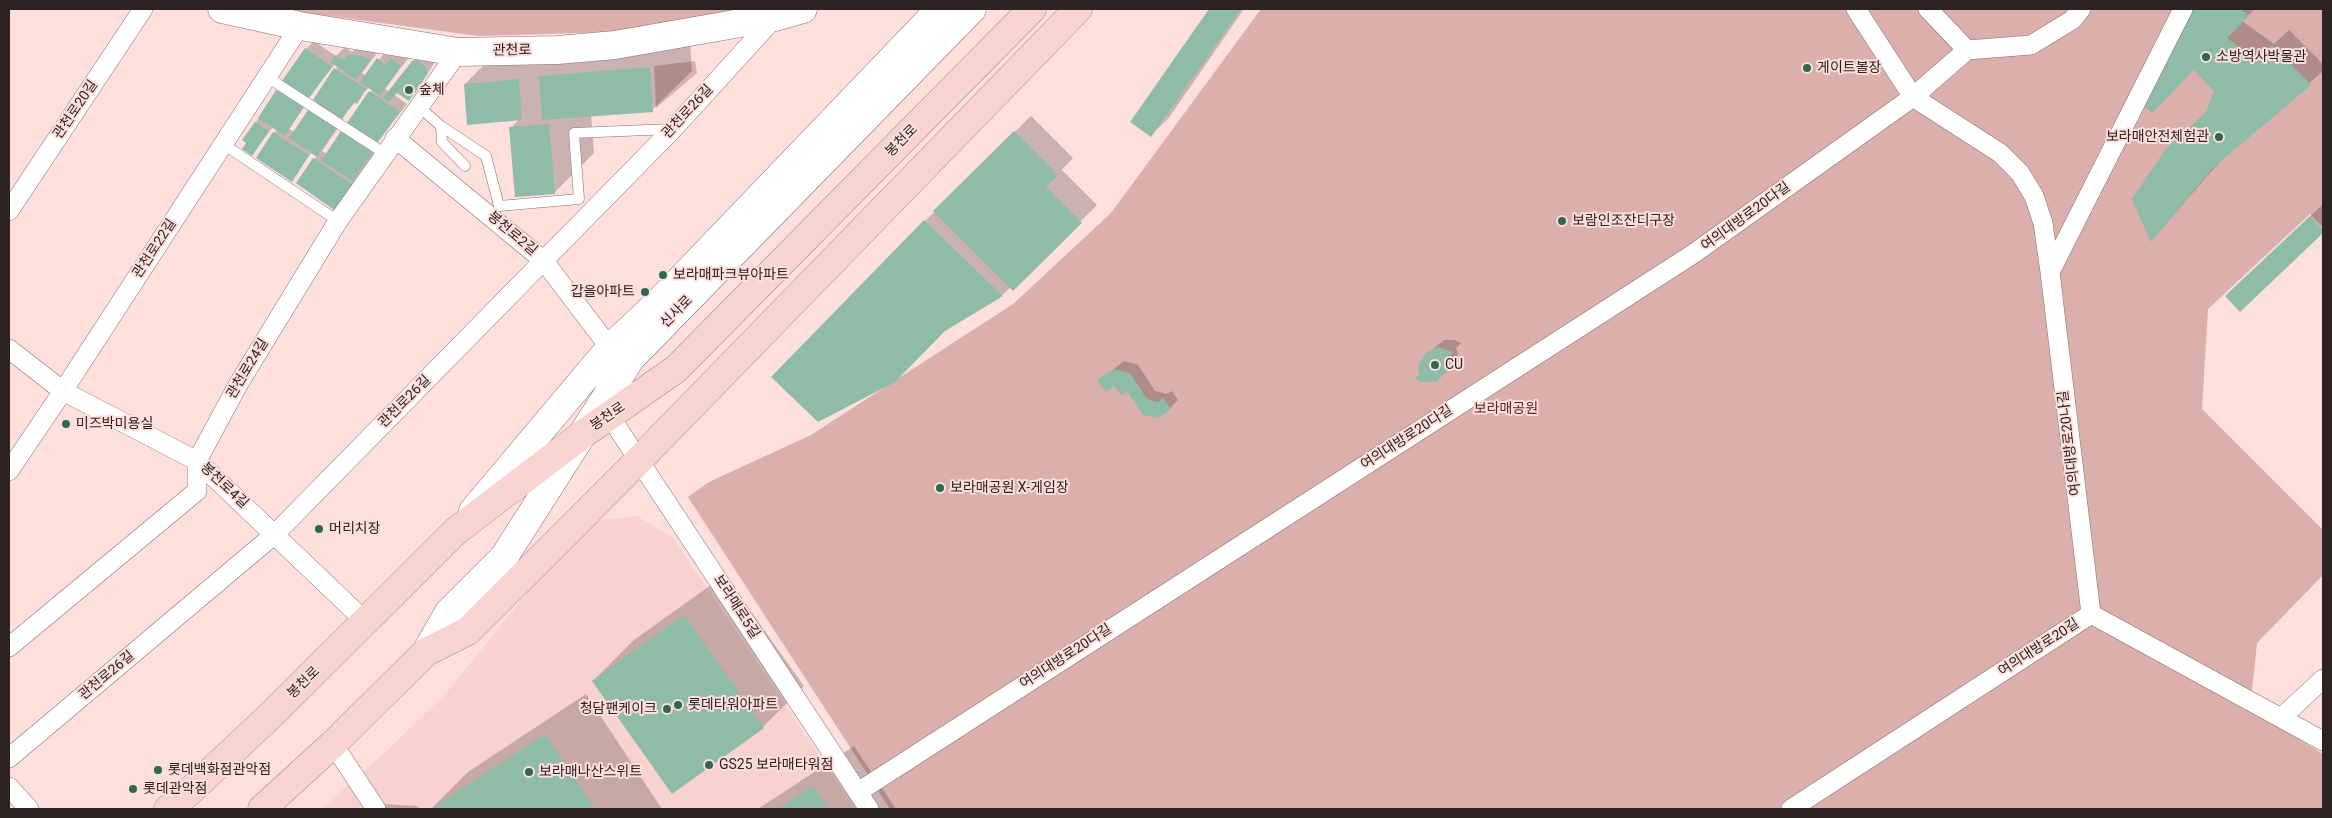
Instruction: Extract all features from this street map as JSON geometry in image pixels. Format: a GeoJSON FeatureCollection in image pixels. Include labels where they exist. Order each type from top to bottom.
{"type":"FeatureCollection","features":[{"type":"Feature","properties":{"kind":"main road","name":"관천로"},"geometry":{"type":"LineString","coordinates":[[222,9],[300,26],[458,52],[558,50],[615,45],[775,17],[803,9]]}},
{"type":"Feature","properties":{"kind":"main road","name":"신사로"},"geometry":{"type":"LineString","coordinates":[[456,531],[610,348],[659,302],[940,9]]}},
{"type":"Feature","properties":{"kind":"main road","name":"신사로"},"geometry":{"type":"LineString","coordinates":[[606,410],[631,358],[972,9]]}},
{"type":"Feature","properties":{"kind":"main road","name":"봉천로"},"geometry":{"type":"LineString","coordinates":[[168,809],[185,801],[456,531],[583,434],[606,410],[676,369],[1032,9]]}},
{"type":"Feature","properties":{"kind":"main road"},"geometry":{"type":"LineString","coordinates":[[426,652],[468,631],[639,460],[1078,9]]}},
{"type":"Feature","properties":{"kind":"main road"},"geometry":{"type":"LineString","coordinates":[[262,809],[333,744],[426,652],[449,612],[504,557],[583,434]]}},
{"type":"Feature","properties":{"kind":"street","name":"관천로20길"},"geometry":{"type":"LineString","coordinates":[[9,211],[143,9]]}},
{"type":"Feature","properties":{"kind":"street","name":"여의대방로20나길"},"geometry":{"type":"LineString","coordinates":[[1856,9],[1914,97],[1993,147],[2020,173],[2034,196],[2043,224],[2050,272],[2091,614]]}},
{"type":"Feature","properties":{"kind":"street"},"geometry":{"type":"LineString","coordinates":[[1928,9],[1967,50],[2031,44],[2072,20],[2081,9]]}},
{"type":"Feature","properties":{"kind":"street"},"geometry":{"type":"LineString","coordinates":[[2050,272],[2183,9]]}},
{"type":"Feature","properties":{"kind":"street","name":"관천로26길"},"geometry":{"type":"LineString","coordinates":[[9,758],[275,534],[673,129],[775,17]]}},
{"type":"Feature","properties":{"kind":"street","name":"관천로22길"},"geometry":{"type":"LineString","coordinates":[[9,471],[300,26]]}},
{"type":"Feature","properties":{"kind":"street","name":"여의대방로20다길"},"geometry":{"type":"LineString","coordinates":[[858,792],[1694,254],[1914,97],[1967,50]]}},
{"type":"Feature","properties":{"kind":"street","name":"관천로24길"},"geometry":{"type":"LineString","coordinates":[[9,647],[197,491],[197,461],[239,384],[338,221],[390,145],[458,52]]}},
{"type":"Feature","properties":{"kind":"street","name":"봉천로2길"},"geometry":{"type":"LineString","coordinates":[[390,145],[544,261],[610,348]]}},
{"type":"Feature","properties":{"kind":"street","name":"봉천로4길"},"geometry":{"type":"LineString","coordinates":[[9,349],[63,391],[197,461],[366,622]]}},
{"type":"Feature","properties":{"kind":"street","name":"보라매로5길"},"geometry":{"type":"LineString","coordinates":[[606,410],[869,809]]}},
{"type":"Feature","properties":{"kind":"street","name":"여의대방로20길"},"geometry":{"type":"LineString","coordinates":[[1791,809],[2091,614],[2323,741]]}},
{"type":"Feature","properties":{"kind":"street"},"geometry":{"type":"LineString","coordinates":[[2282,717],[2323,679]]}},
{"type":"Feature","properties":{"kind":"street"},"geometry":{"type":"LineString","coordinates":[[333,744],[376,809]]}},
{"type":"Feature","properties":{"kind":"street"},"geometry":{"type":"LineString","coordinates":[[9,787],[29,809]]}},
{"type":"Feature","properties":{"kind":"lane"},"geometry":{"type":"LineString","coordinates":[[267,77],[390,145]]}},
{"type":"Feature","properties":{"kind":"lane"},"geometry":{"type":"LineString","coordinates":[[418,106],[441,126],[486,156],[499,206],[579,199],[574,133],[673,129]]}},
{"type":"Feature","properties":{"kind":"lane"},"geometry":{"type":"LineString","coordinates":[[441,126],[442,142],[465,166]]}},
{"type":"Feature","properties":{"kind":"lane"},"geometry":{"type":"LineString","coordinates":[[223,144],[338,221]]}},
{"type":"Feature","properties":{"kind":"shaded area"},"geometry":{"type":"Polygon","coordinates":[[[637,516],[674,539],[855,809],[321,809],[390,748],[447,692],[536,582],[596,521],[637,516]]]}},
{"type":"Feature","properties":{"kind":"green space"},"geometry":{"type":"Polygon","coordinates":[[[277,9],[771,9],[612,32],[479,36],[277,9]]]}},
{"type":"Feature","properties":{"kind":"green space","name":"보라매공원"},"geometry":{"type":"Polygon","coordinates":[[[1261,9],[2323,9],[2323,227],[2310,214],[2208,309],[2202,409],[2323,530],[2323,575],[2257,643],[2250,709],[2323,754],[2323,809],[890,809],[688,497],[709,482],[811,435],[1013,304],[1111,213],[1261,9]]]}},
{"type":"Feature","properties":{"kind":"green space"},"geometry":{"type":"Polygon","coordinates":[[[695,61],[697,73],[656,108],[654,66],[695,61]]]}},
{"type":"Feature","properties":{"kind":"building"},"geometry":{"type":"Polygon","coordinates":[[[1209,9],[1241,9],[1151,137],[1130,122],[1209,9]]]}},
{"type":"Feature","properties":{"kind":"building"},"geometry":{"type":"Polygon","coordinates":[[[2192,9],[2241,9],[2249,16],[2227,38],[2257,60],[2272,45],[2311,85],[2214,167],[2151,242],[2132,199],[2165,150],[2206,112],[2214,91],[2194,70],[2152,113],[2142,104],[2192,9]]]}},
{"type":"Feature","properties":{"kind":"building"},"geometry":{"type":"Polygon","coordinates":[[[305,48],[332,67],[309,98],[282,81],[305,48]]]}},
{"type":"Feature","properties":{"kind":"building"},"geometry":{"type":"Polygon","coordinates":[[[348,54],[366,57],[370,60],[356,80],[330,62],[336,55],[344,60],[348,54]]]}},
{"type":"Feature","properties":{"kind":"building"},"geometry":{"type":"Polygon","coordinates":[[[377,58],[386,65],[391,58],[401,66],[380,96],[360,82],[377,58]]]}},
{"type":"Feature","properties":{"kind":"building"},"geometry":{"type":"Polygon","coordinates":[[[416,60],[425,66],[428,72],[409,101],[397,93],[389,102],[383,98],[412,61],[416,60]]]}},
{"type":"Feature","properties":{"kind":"building"},"geometry":{"type":"Polygon","coordinates":[[[650,67],[653,112],[542,120],[539,76],[650,67]]]}},
{"type":"Feature","properties":{"kind":"building"},"geometry":{"type":"Polygon","coordinates":[[[334,68],[366,89],[357,104],[354,102],[342,119],[313,100],[334,68]]]}},
{"type":"Feature","properties":{"kind":"building"},"geometry":{"type":"Polygon","coordinates":[[[519,79],[522,120],[467,125],[464,84],[519,79]]]}},
{"type":"Feature","properties":{"kind":"building"},"geometry":{"type":"Polygon","coordinates":[[[276,90],[303,107],[285,136],[258,118],[276,90]]]}},
{"type":"Feature","properties":{"kind":"building"},"geometry":{"type":"Polygon","coordinates":[[[369,91],[400,112],[378,142],[347,123],[369,91]]]}},
{"type":"Feature","properties":{"kind":"building"},"geometry":{"type":"Polygon","coordinates":[[[308,110],[336,128],[317,157],[289,138],[308,110]]]}},
{"type":"Feature","properties":{"kind":"building"},"geometry":{"type":"Polygon","coordinates":[[[255,122],[269,131],[252,156],[242,149],[246,143],[242,140],[255,122]]]}},
{"type":"Feature","properties":{"kind":"building"},"geometry":{"type":"Polygon","coordinates":[[[549,124],[555,194],[515,197],[509,127],[549,124]]]}},
{"type":"Feature","properties":{"kind":"building"},"geometry":{"type":"Polygon","coordinates":[[[341,131],[372,153],[353,181],[321,161],[341,131]]]}},
{"type":"Feature","properties":{"kind":"building"},"geometry":{"type":"Polygon","coordinates":[[[1014,131],[1058,175],[1046,187],[1082,223],[1013,291],[933,211],[1014,131]]]}},
{"type":"Feature","properties":{"kind":"building"},"geometry":{"type":"Polygon","coordinates":[[[273,132],[309,155],[292,182],[256,158],[273,132]]]}},
{"type":"Feature","properties":{"kind":"building"},"geometry":{"type":"Polygon","coordinates":[[[313,158],[352,184],[334,210],[296,183],[313,158]]]}},
{"type":"Feature","properties":{"kind":"building"},"geometry":{"type":"Polygon","coordinates":[[[2310,216],[2323,230],[2323,233],[2240,312],[2225,296],[2310,216]]]}},
{"type":"Feature","properties":{"kind":"building"},"geometry":{"type":"Polygon","coordinates":[[[924,220],[1003,296],[945,331],[895,382],[818,422],[771,377],[924,220]]]}},
{"type":"Feature","properties":{"kind":"building","name":"CU"},"geometry":{"type":"Polygon","coordinates":[[[1438,347],[1454,352],[1448,356],[1451,363],[1448,370],[1436,382],[1420,382],[1415,378],[1420,375],[1418,370],[1419,363],[1426,353],[1438,347]]]}},
{"type":"Feature","properties":{"kind":"building"},"geometry":{"type":"Polygon","coordinates":[[[1114,369],[1130,373],[1147,399],[1158,402],[1163,398],[1171,409],[1158,418],[1143,415],[1127,391],[1121,395],[1114,386],[1106,392],[1097,380],[1114,369]]]}},
{"type":"Feature","properties":{"kind":"building","name":"롯데타워아파트"},"geometry":{"type":"Polygon","coordinates":[[[684,615],[764,728],[672,794],[592,681],[684,615]]]}},
{"type":"Feature","properties":{"kind":"building","name":"보라매나산스위트"},"geometry":{"type":"Polygon","coordinates":[[[545,734],[595,809],[431,809],[545,734]]]}},
{"type":"Feature","properties":{"kind":"building"},"geometry":{"type":"Polygon","coordinates":[[[813,786],[828,809],[777,809],[813,786]]]}},
{"type":"Feature","properties":{"kind":"place","name":"소방역사박물관"},"geometry":{"type":"Point","coordinates":[2206,57]}},
{"type":"Feature","properties":{"kind":"place","name":"게이트볼장"},"geometry":{"type":"Point","coordinates":[1807,68]}},
{"type":"Feature","properties":{"kind":"place","name":"숲체"},"geometry":{"type":"Point","coordinates":[409,90]}},
{"type":"Feature","properties":{"kind":"place","name":"보라매안전체험관"},"geometry":{"type":"Point","coordinates":[2219,137]}},
{"type":"Feature","properties":{"kind":"place","name":"보람인조잔디구장"},"geometry":{"type":"Point","coordinates":[1562,221]}},
{"type":"Feature","properties":{"kind":"place","name":"보라매파크뷰아파트"},"geometry":{"type":"Point","coordinates":[663,275]}},
{"type":"Feature","properties":{"kind":"place","name":"갑을아파트"},"geometry":{"type":"Point","coordinates":[645,292]}},
{"type":"Feature","properties":{"kind":"place","name":"CU"},"geometry":{"type":"Point","coordinates":[1435,365]}},
{"type":"Feature","properties":{"kind":"place","name":"미즈박미용실"},"geometry":{"type":"Point","coordinates":[66,424]}},
{"type":"Feature","properties":{"kind":"place","name":"보라매공원 X-게임장"},"geometry":{"type":"Point","coordinates":[940,488]}},
{"type":"Feature","properties":{"kind":"place","name":"머리치장"},"geometry":{"type":"Point","coordinates":[319,529]}},
{"type":"Feature","properties":{"kind":"place","name":"롯데타워아파트"},"geometry":{"type":"Point","coordinates":[678,705]}},
{"type":"Feature","properties":{"kind":"place","name":"청담팬케이크"},"geometry":{"type":"Point","coordinates":[667,709]}},
{"type":"Feature","properties":{"kind":"place","name":"GS25 보라매타워점"},"geometry":{"type":"Point","coordinates":[709,765]}},
{"type":"Feature","properties":{"kind":"place","name":"롯데백화점관악점"},"geometry":{"type":"Point","coordinates":[158,770]}},
{"type":"Feature","properties":{"kind":"place","name":"보라매나산스위트"},"geometry":{"type":"Point","coordinates":[529,772]}},
{"type":"Feature","properties":{"kind":"place","name":"롯데관악점"},"geometry":{"type":"Point","coordinates":[133,789]}}]}
